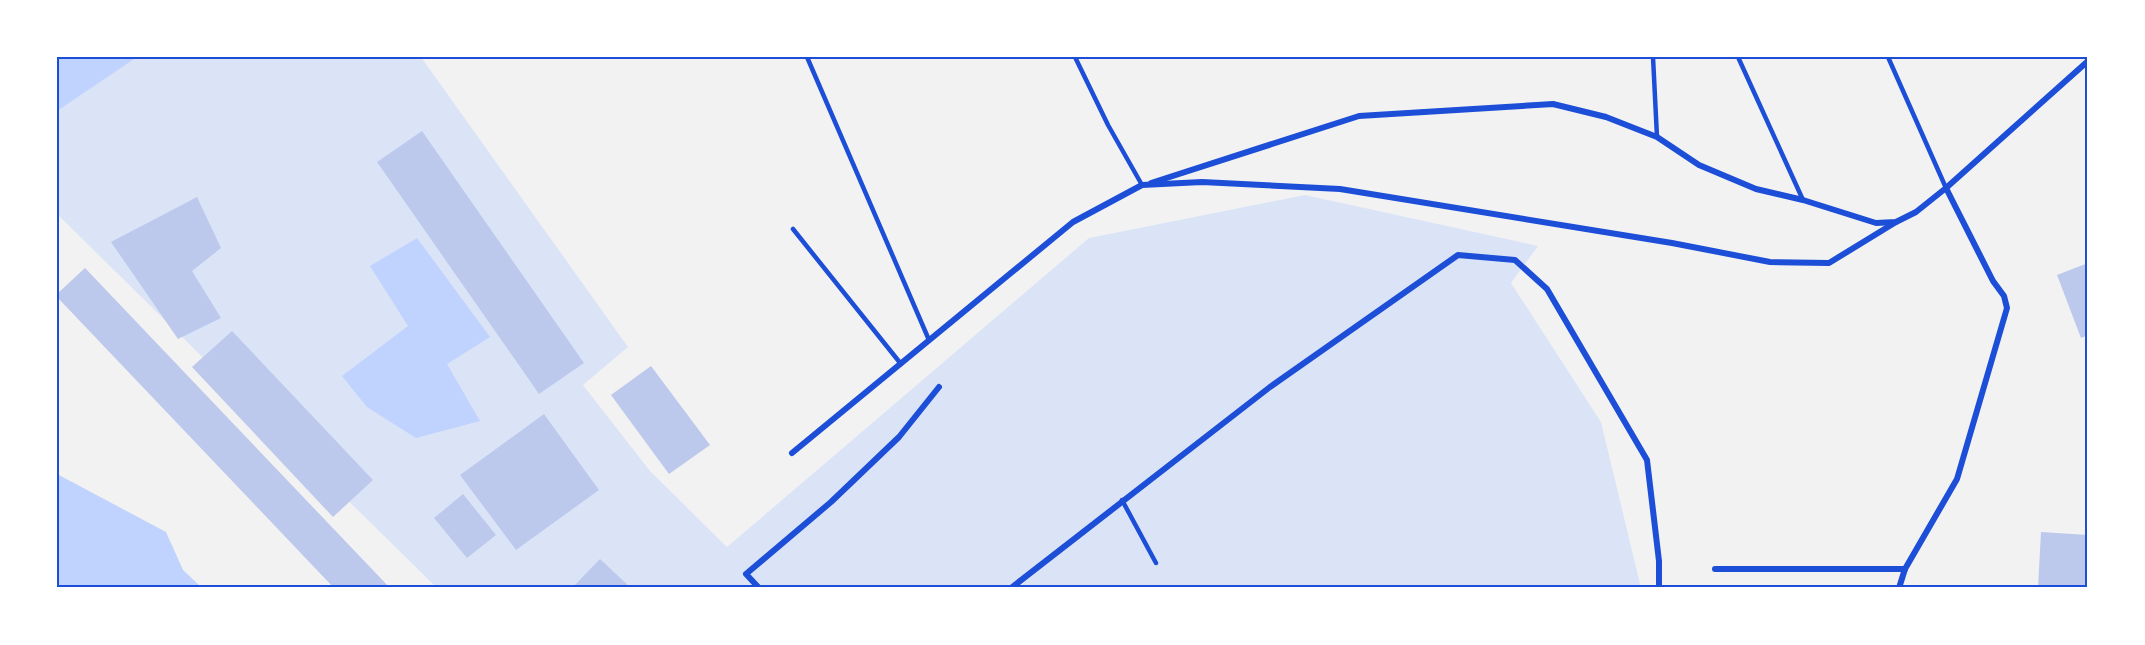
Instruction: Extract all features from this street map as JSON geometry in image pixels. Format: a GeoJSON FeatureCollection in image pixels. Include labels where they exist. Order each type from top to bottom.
{"type":"FeatureCollection","features":[{"type":"Feature","properties":{"kind":"street"},"geometry":{"type":"LineString","coordinates":[[1142,186],[1202,182],[1340,189],[1672,243],[1770,262],[1830,263],[1916,212],[1947,188],[2088,61]]}},
{"type":"Feature","properties":{"kind":"street"},"geometry":{"type":"LineString","coordinates":[[792,453],[1073,222],[1142,186],[1359,116],[1553,104],[1606,117],[1657,137],[1699,165],[1756,189],[1803,200],[1876,223],[1896,222]]}},
{"type":"Feature","properties":{"kind":"street"},"geometry":{"type":"LineString","coordinates":[[1899,588],[1905,569],[1957,479],[2007,308],[2004,296],[1993,281],[1947,188]]}},
{"type":"Feature","properties":{"kind":"street"},"geometry":{"type":"LineString","coordinates":[[1011,588],[1270,387],[1458,255],[1515,260],[1547,289],[1647,460],[1659,561],[1659,588]]}},
{"type":"Feature","properties":{"kind":"street"},"geometry":{"type":"LineString","coordinates":[[759,588],[746,574],[831,502],[899,437],[939,387]]}},
{"type":"Feature","properties":{"kind":"street"},"geometry":{"type":"LineString","coordinates":[[1715,569],[1905,569]]}},
{"type":"Feature","properties":{"kind":"lane"},"geometry":{"type":"LineString","coordinates":[[807,57],[929,340]]}},
{"type":"Feature","properties":{"kind":"lane"},"geometry":{"type":"LineString","coordinates":[[1075,57],[1107,125],[1142,186]]}},
{"type":"Feature","properties":{"kind":"lane"},"geometry":{"type":"LineString","coordinates":[[1653,57],[1657,137]]}},
{"type":"Feature","properties":{"kind":"lane"},"geometry":{"type":"LineString","coordinates":[[1738,57],[1803,200]]}},
{"type":"Feature","properties":{"kind":"lane"},"geometry":{"type":"LineString","coordinates":[[1888,57],[1947,188]]}},
{"type":"Feature","properties":{"kind":"lane"},"geometry":{"type":"LineString","coordinates":[[793,229],[901,364]]}},
{"type":"Feature","properties":{"kind":"lane"},"geometry":{"type":"LineString","coordinates":[[1122,500],[1156,563]]}},
{"type":"Feature","properties":{"kind":"shaded area"},"geometry":{"type":"Polygon","coordinates":[[[57,57],[421,57],[628,347],[583,385],[650,471],[727,547],[1089,238],[1305,195],[1538,246],[1511,283],[1601,422],[1641,588],[437,588],[57,214],[57,57]]]}},
{"type":"Feature","properties":{"kind":"water"},"geometry":{"type":"Polygon","coordinates":[[[57,57],[137,57],[57,111],[57,57]]]}},
{"type":"Feature","properties":{"kind":"water"},"geometry":{"type":"Polygon","coordinates":[[[417,238],[490,337],[447,364],[480,421],[416,438],[367,407],[342,376],[408,326],[370,266],[417,238]]]}},
{"type":"Feature","properties":{"kind":"water"},"geometry":{"type":"Polygon","coordinates":[[[57,474],[166,532],[183,570],[202,588],[57,588],[57,474]]]}},
{"type":"Feature","properties":{"kind":"building"},"geometry":{"type":"Polygon","coordinates":[[[422,131],[584,363],[539,394],[377,162],[422,131]]]}},
{"type":"Feature","properties":{"kind":"building"},"geometry":{"type":"Polygon","coordinates":[[[197,197],[221,248],[192,271],[221,318],[178,339],[111,242],[197,197]]]}},
{"type":"Feature","properties":{"kind":"building"},"geometry":{"type":"Polygon","coordinates":[[[2088,263],[2088,335],[2081,338],[2057,275],[2088,263]]]}},
{"type":"Feature","properties":{"kind":"building"},"geometry":{"type":"Polygon","coordinates":[[[85,268],[390,588],[334,588],[57,297],[57,294],[85,268]]]}},
{"type":"Feature","properties":{"kind":"building"},"geometry":{"type":"Polygon","coordinates":[[[232,331],[373,480],[333,517],[192,367],[232,331]]]}},
{"type":"Feature","properties":{"kind":"building"},"geometry":{"type":"Polygon","coordinates":[[[651,366],[710,445],[669,474],[611,395],[651,366]]]}},
{"type":"Feature","properties":{"kind":"building"},"geometry":{"type":"Polygon","coordinates":[[[544,414],[599,490],[516,550],[460,475],[544,414]]]}},
{"type":"Feature","properties":{"kind":"building"},"geometry":{"type":"Polygon","coordinates":[[[463,494],[496,535],[467,558],[434,518],[463,494]]]}},
{"type":"Feature","properties":{"kind":"building"},"geometry":{"type":"Polygon","coordinates":[[[2041,532],[2088,535],[2088,588],[2038,588],[2041,532]]]}},
{"type":"Feature","properties":{"kind":"building"},"geometry":{"type":"Polygon","coordinates":[[[600,559],[631,588],[572,588],[600,559]]]}}]}
